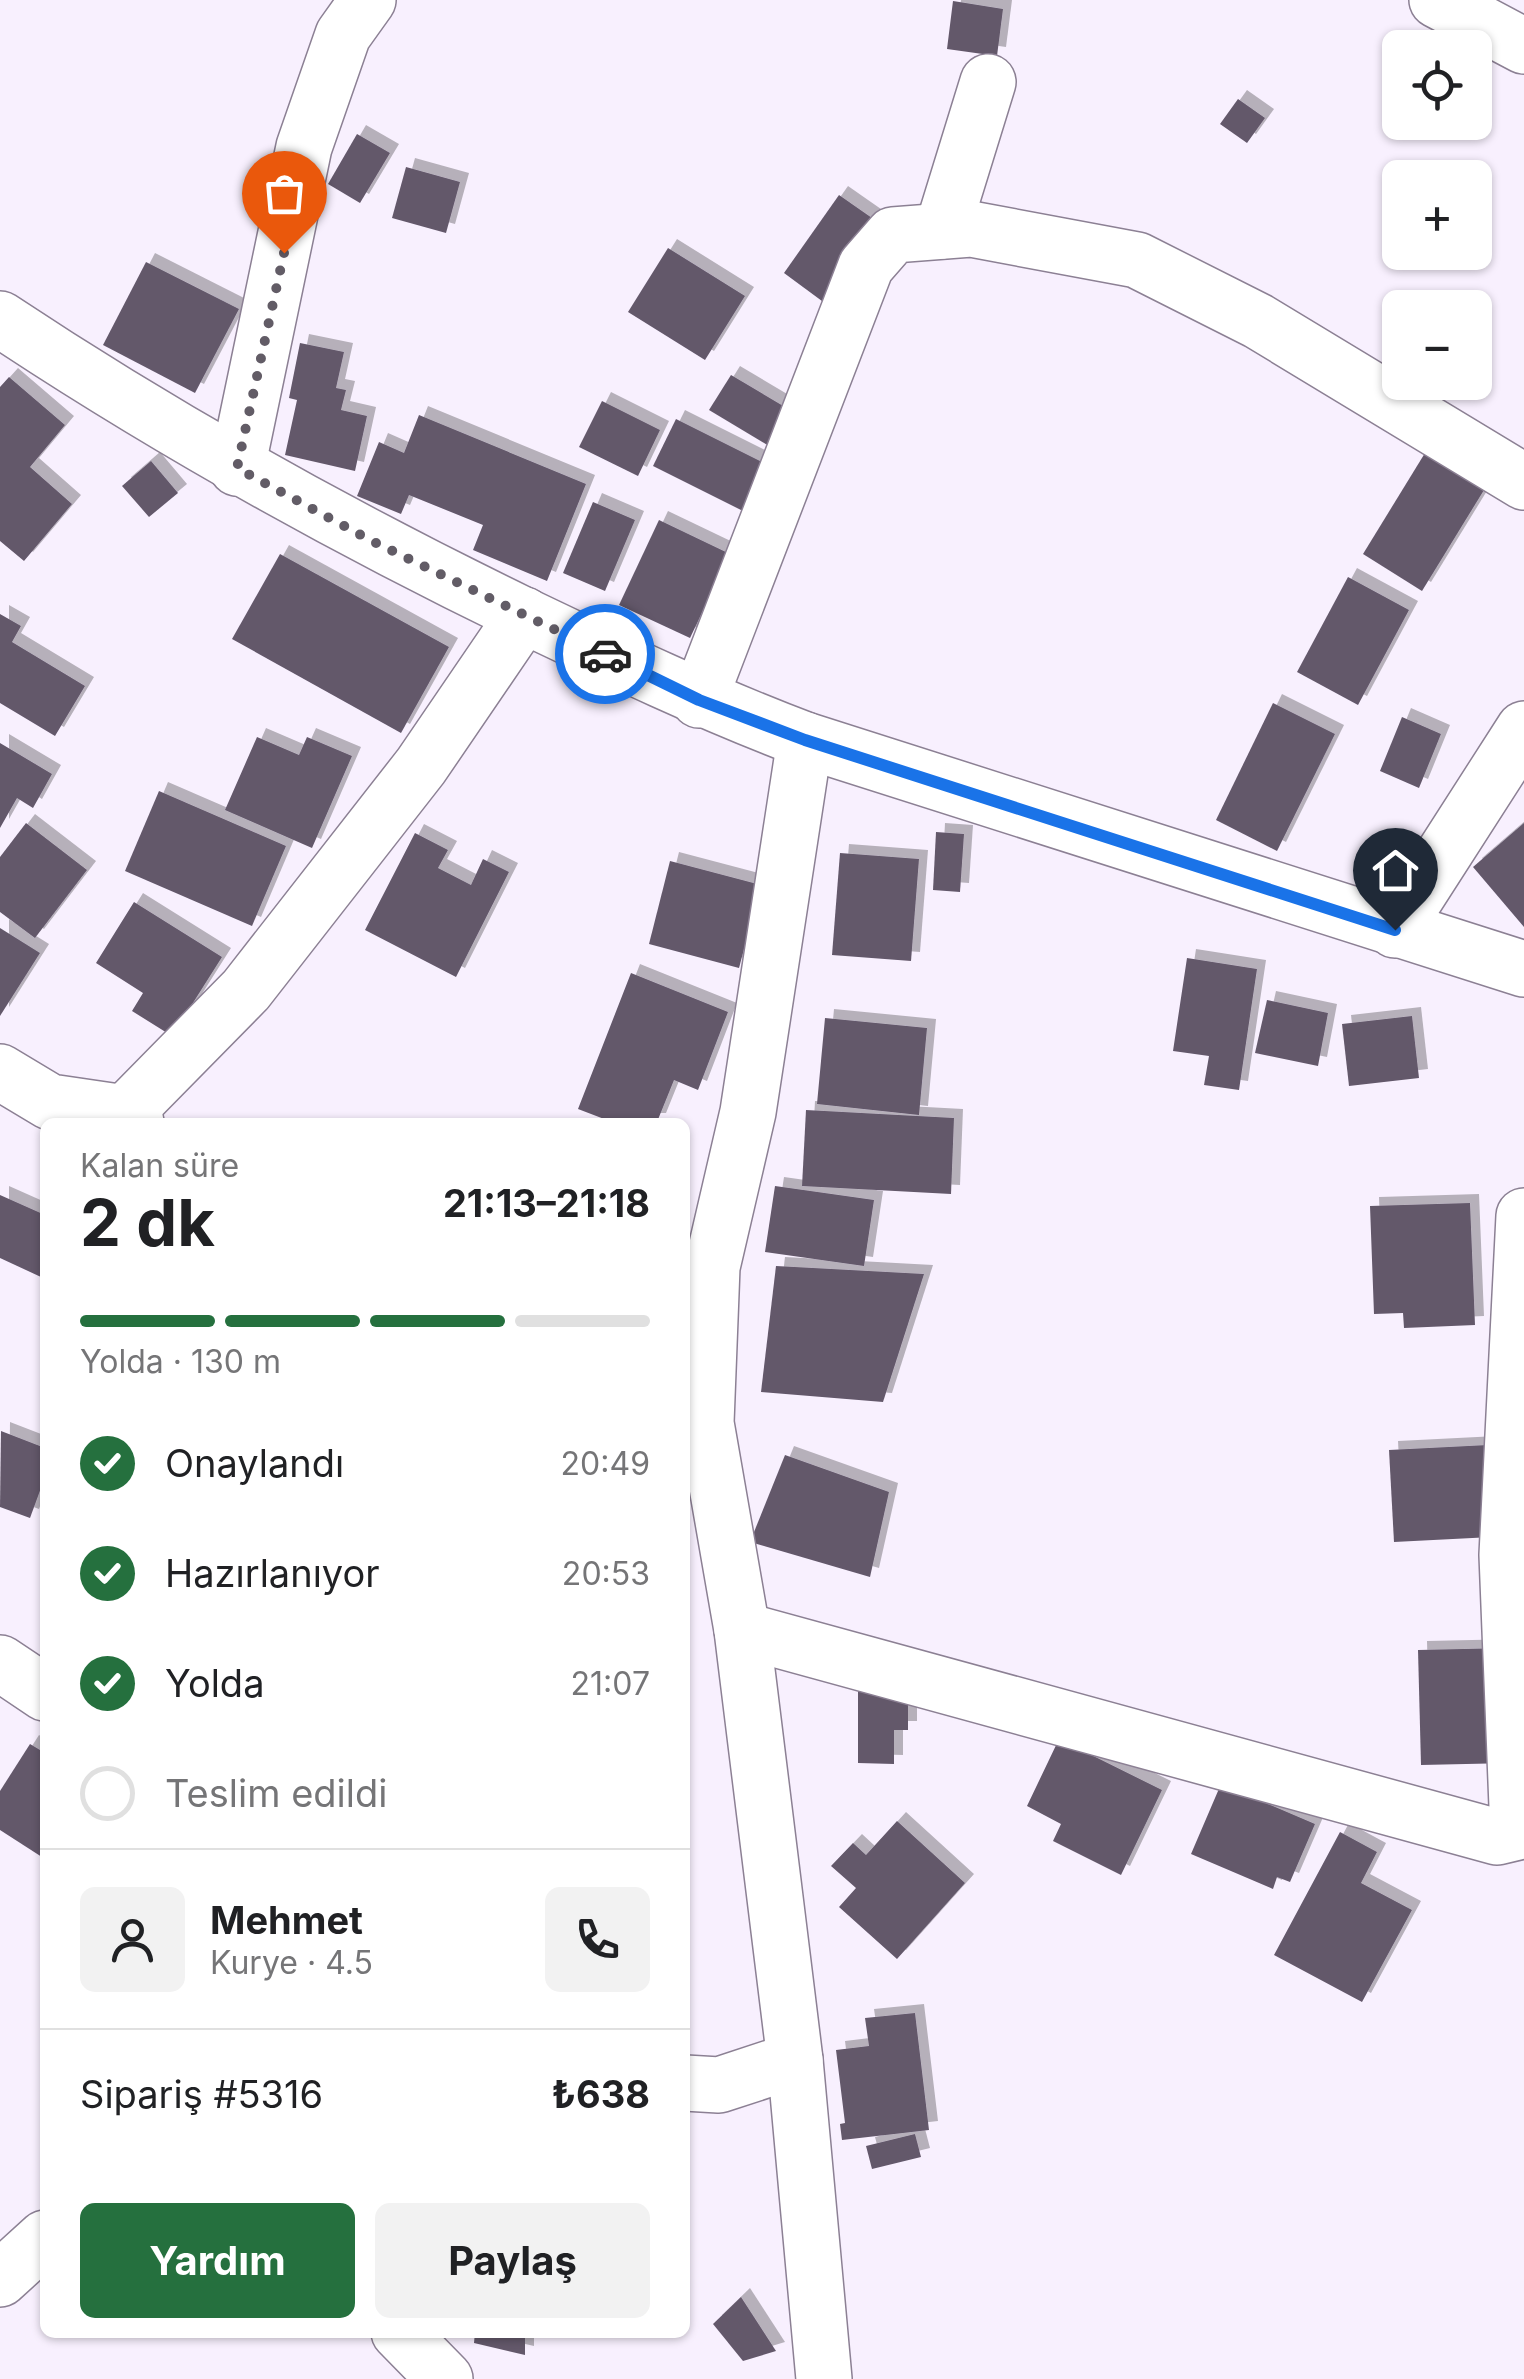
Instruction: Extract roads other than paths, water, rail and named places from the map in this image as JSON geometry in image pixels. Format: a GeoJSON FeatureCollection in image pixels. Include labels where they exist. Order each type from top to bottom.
{"type":"FeatureCollection","features":[{"type":"Feature","properties":{"kind":"street"},"geometry":{"type":"LineString","coordinates":[[237,468],[304,148],[343,35],[368,0]]}},
{"type":"Feature","properties":{"kind":"street"},"geometry":{"type":"LineString","coordinates":[[1437,0],[1524,46]]}},
{"type":"Feature","properties":{"kind":"street"},"geometry":{"type":"LineString","coordinates":[[942,231],[988,82]]}},
{"type":"Feature","properties":{"kind":"street"},"geometry":{"type":"LineString","coordinates":[[699,700],[866,266],[892,235],[971,229],[1137,260],[1258,320],[1524,482]]}},
{"type":"Feature","properties":{"kind":"street"},"geometry":{"type":"LineString","coordinates":[[0,319],[237,468],[370,540],[699,700],[805,740],[1524,969]]}},
{"type":"Feature","properties":{"kind":"street"},"geometry":{"type":"LineString","coordinates":[[0,1072],[50,1102],[130,1118],[246,990],[421,766],[524,615]]}},
{"type":"Feature","properties":{"kind":"street"},"geometry":{"type":"LineString","coordinates":[[1395,930],[1524,728]]}},
{"type":"Feature","properties":{"kind":"street"},"geometry":{"type":"LineString","coordinates":[[805,740],[748,1112],[712,1267],[706,1422],[742,1630],[795,2060],[824,2379]]}},
{"type":"Feature","properties":{"kind":"street"},"geometry":{"type":"LineString","coordinates":[[742,1630],[1496,1836],[1518,1832],[1516,1555],[1524,1216]]}},
{"type":"Feature","properties":{"kind":"street"},"geometry":{"type":"LineString","coordinates":[[0,1664],[40,1690]]}},
{"type":"Feature","properties":{"kind":"street"},"geometry":{"type":"LineString","coordinates":[[690,2083],[719,2084],[795,2060]]}},
{"type":"Feature","properties":{"kind":"street"},"geometry":{"type":"LineString","coordinates":[[0,2280],[40,2243]]}},
{"type":"Feature","properties":{"kind":"street"},"geometry":{"type":"LineString","coordinates":[[405,2338],[446,2379]]}}]}
